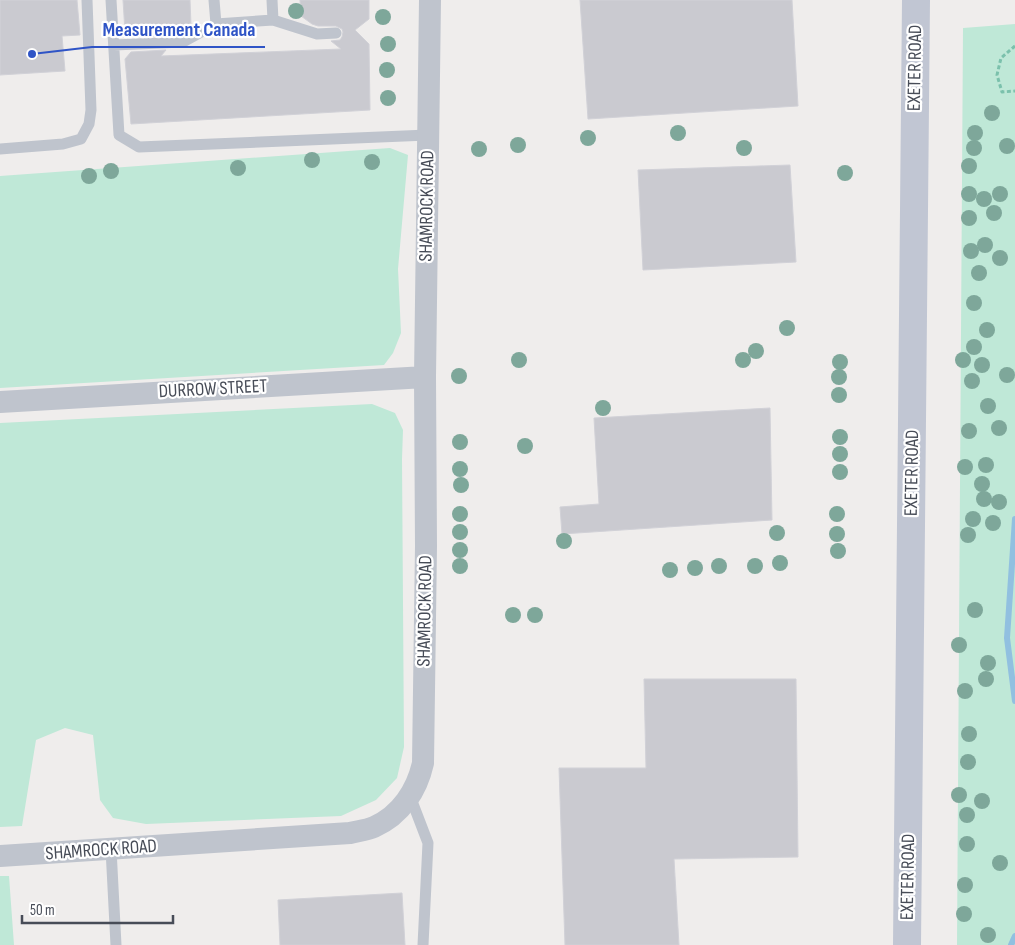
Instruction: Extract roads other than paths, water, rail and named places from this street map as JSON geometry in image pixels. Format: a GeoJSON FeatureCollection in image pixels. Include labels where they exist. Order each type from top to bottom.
{"type":"FeatureCollection","features":[{"type":"Feature","properties":{"kind":"main road","name":"EXETER ROAD"},"geometry":{"type":"LineString","coordinates":[[907,945],[916,0]]}},
{"type":"Feature","properties":{"kind":"street","name":"SHAMROCK ROAD"},"geometry":{"type":"LineString","coordinates":[[0,856],[350,833],[374,827],[394,814],[410,796],[420,775],[423,763],[426,546],[425,377],[430,0]]}},
{"type":"Feature","properties":{"kind":"street","name":"DURROW STREET"},"geometry":{"type":"LineString","coordinates":[[0,402],[425,377]]}},
{"type":"Feature","properties":{"kind":"lane"},"geometry":{"type":"LineString","coordinates":[[0,148],[63,144],[81,139],[89,124],[91,110],[87,0]]}},
{"type":"Feature","properties":{"kind":"lane"},"geometry":{"type":"LineString","coordinates":[[111,0],[119,135],[139,148],[428,135]]}},
{"type":"Feature","properties":{"kind":"lane"},"geometry":{"type":"LineString","coordinates":[[214,0],[216,24]]}},
{"type":"Feature","properties":{"kind":"lane"},"geometry":{"type":"LineString","coordinates":[[272,0],[273,20]]}},
{"type":"Feature","properties":{"kind":"lane"},"geometry":{"type":"LineString","coordinates":[[114,45],[183,42],[216,24],[273,20],[317,34],[336,33]]}},
{"type":"Feature","properties":{"kind":"lane"},"geometry":{"type":"LineString","coordinates":[[410,796],[428,843],[423,945]]}},
{"type":"Feature","properties":{"kind":"lane"},"geometry":{"type":"LineString","coordinates":[[111,849],[116,945]]}},
{"type":"Feature","properties":{"kind":"waterway"},"geometry":{"type":"LineString","coordinates":[[1015,519],[1007,638],[1015,701]]}},
{"type":"Feature","properties":{"kind":"waterway"},"geometry":{"type":"LineString","coordinates":[[1011,945],[1015,936]]}},
{"type":"Feature","properties":{"kind":"place","name":"Measurement Canada"},"geometry":{"type":"Point","coordinates":[32,54]}}]}
